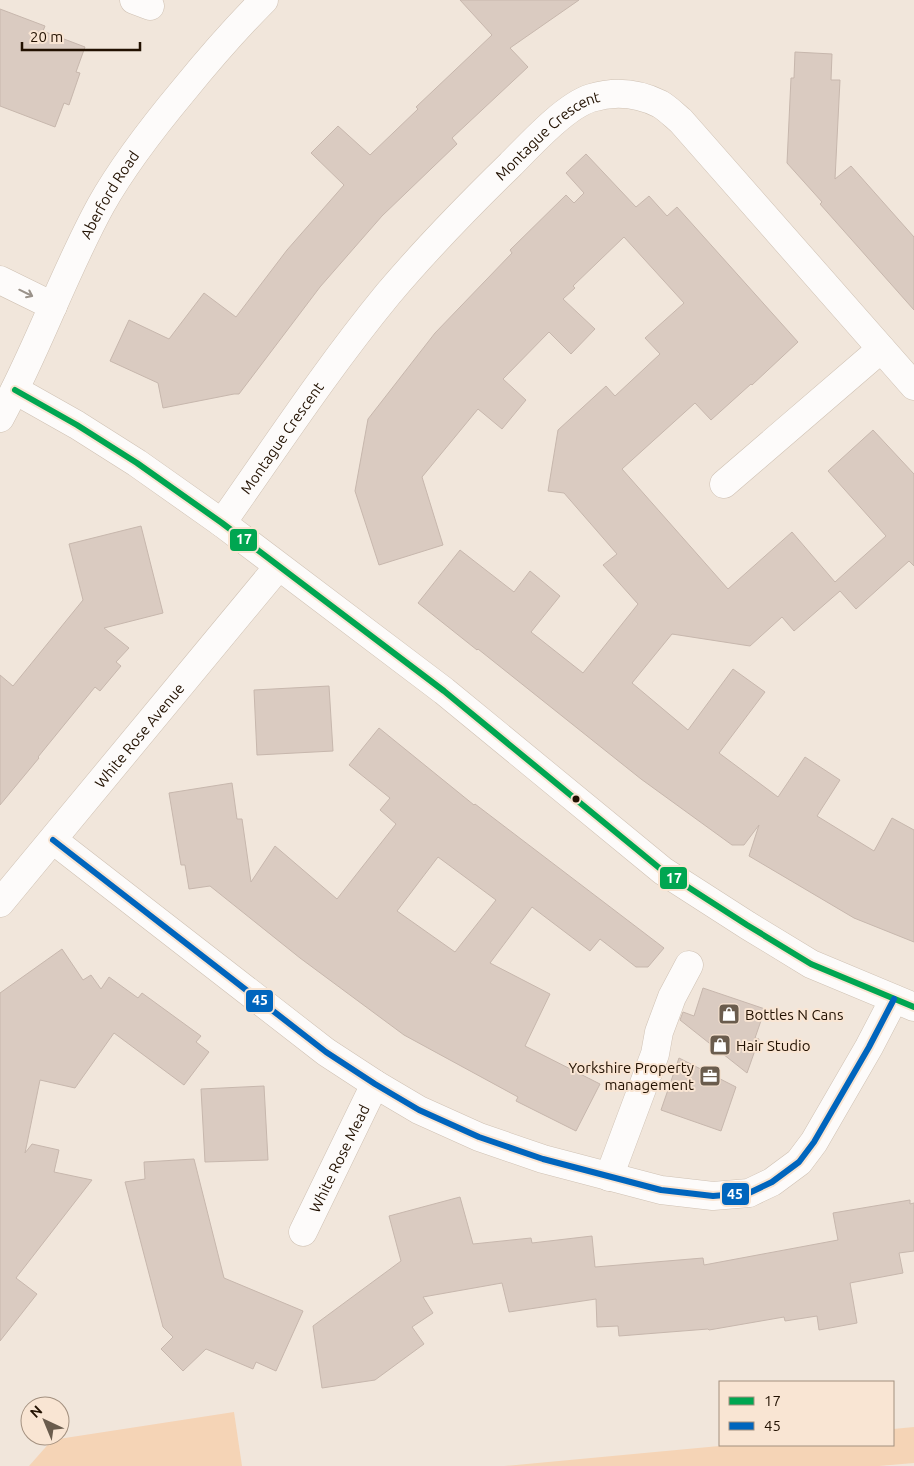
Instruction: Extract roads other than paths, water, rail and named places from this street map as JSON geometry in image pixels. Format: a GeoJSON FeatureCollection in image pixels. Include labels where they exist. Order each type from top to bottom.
{"type":"FeatureCollection","features":[{"type":"Feature","properties":{"kind":"street","name":"Aberford Road"},"geometry":{"type":"LineString","coordinates":[[0,418],[15,390],[66,275],[102,204],[147,134],[228,36],[264,0]]}},
{"type":"Feature","properties":{"kind":"street","name":"Montague Crescent"},"geometry":{"type":"LineString","coordinates":[[222,523],[322,380],[389,294],[462,212],[539,136],[568,111],[589,98],[614,93],[638,95],[661,105],[681,121],[914,386]]}},
{"type":"Feature","properties":{"kind":"street"},"geometry":{"type":"LineString","coordinates":[[0,280],[53,306]]}},
{"type":"Feature","properties":{"kind":"street"},"geometry":{"type":"LineString","coordinates":[[724,484],[881,349]]}},
{"type":"Feature","properties":{"kind":"street"},"geometry":{"type":"LineString","coordinates":[[15,390],[77,425],[222,523],[444,691],[663,871],[811,964],[904,1003],[869,1047],[814,1142],[799,1162],[772,1182],[749,1193],[713,1196],[661,1190],[543,1159],[479,1137],[419,1110],[326,1052],[53,840]]}},
{"type":"Feature","properties":{"kind":"street","name":"White Rose Avenue"},"geometry":{"type":"LineString","coordinates":[[0,904],[278,567]]}},
{"type":"Feature","properties":{"kind":"street"},"geometry":{"type":"LineString","coordinates":[[609,1177],[655,1054],[672,997],[689,965]]}},
{"type":"Feature","properties":{"kind":"street","name":"White Rose Mead"},"geometry":{"type":"LineString","coordinates":[[303,1232],[375,1084]]}},
{"type":"Feature","properties":{"kind":"place","name":"Bottles N Cans"},"geometry":{"type":"Point","coordinates":[729,1014]}},
{"type":"Feature","properties":{"kind":"place","name":"Hair Studio"},"geometry":{"type":"Point","coordinates":[720,1045]}},
{"type":"Feature","properties":{"kind":"place","name":"Yorkshire Property management"},"geometry":{"type":"Point","coordinates":[710,1076]}}]}
